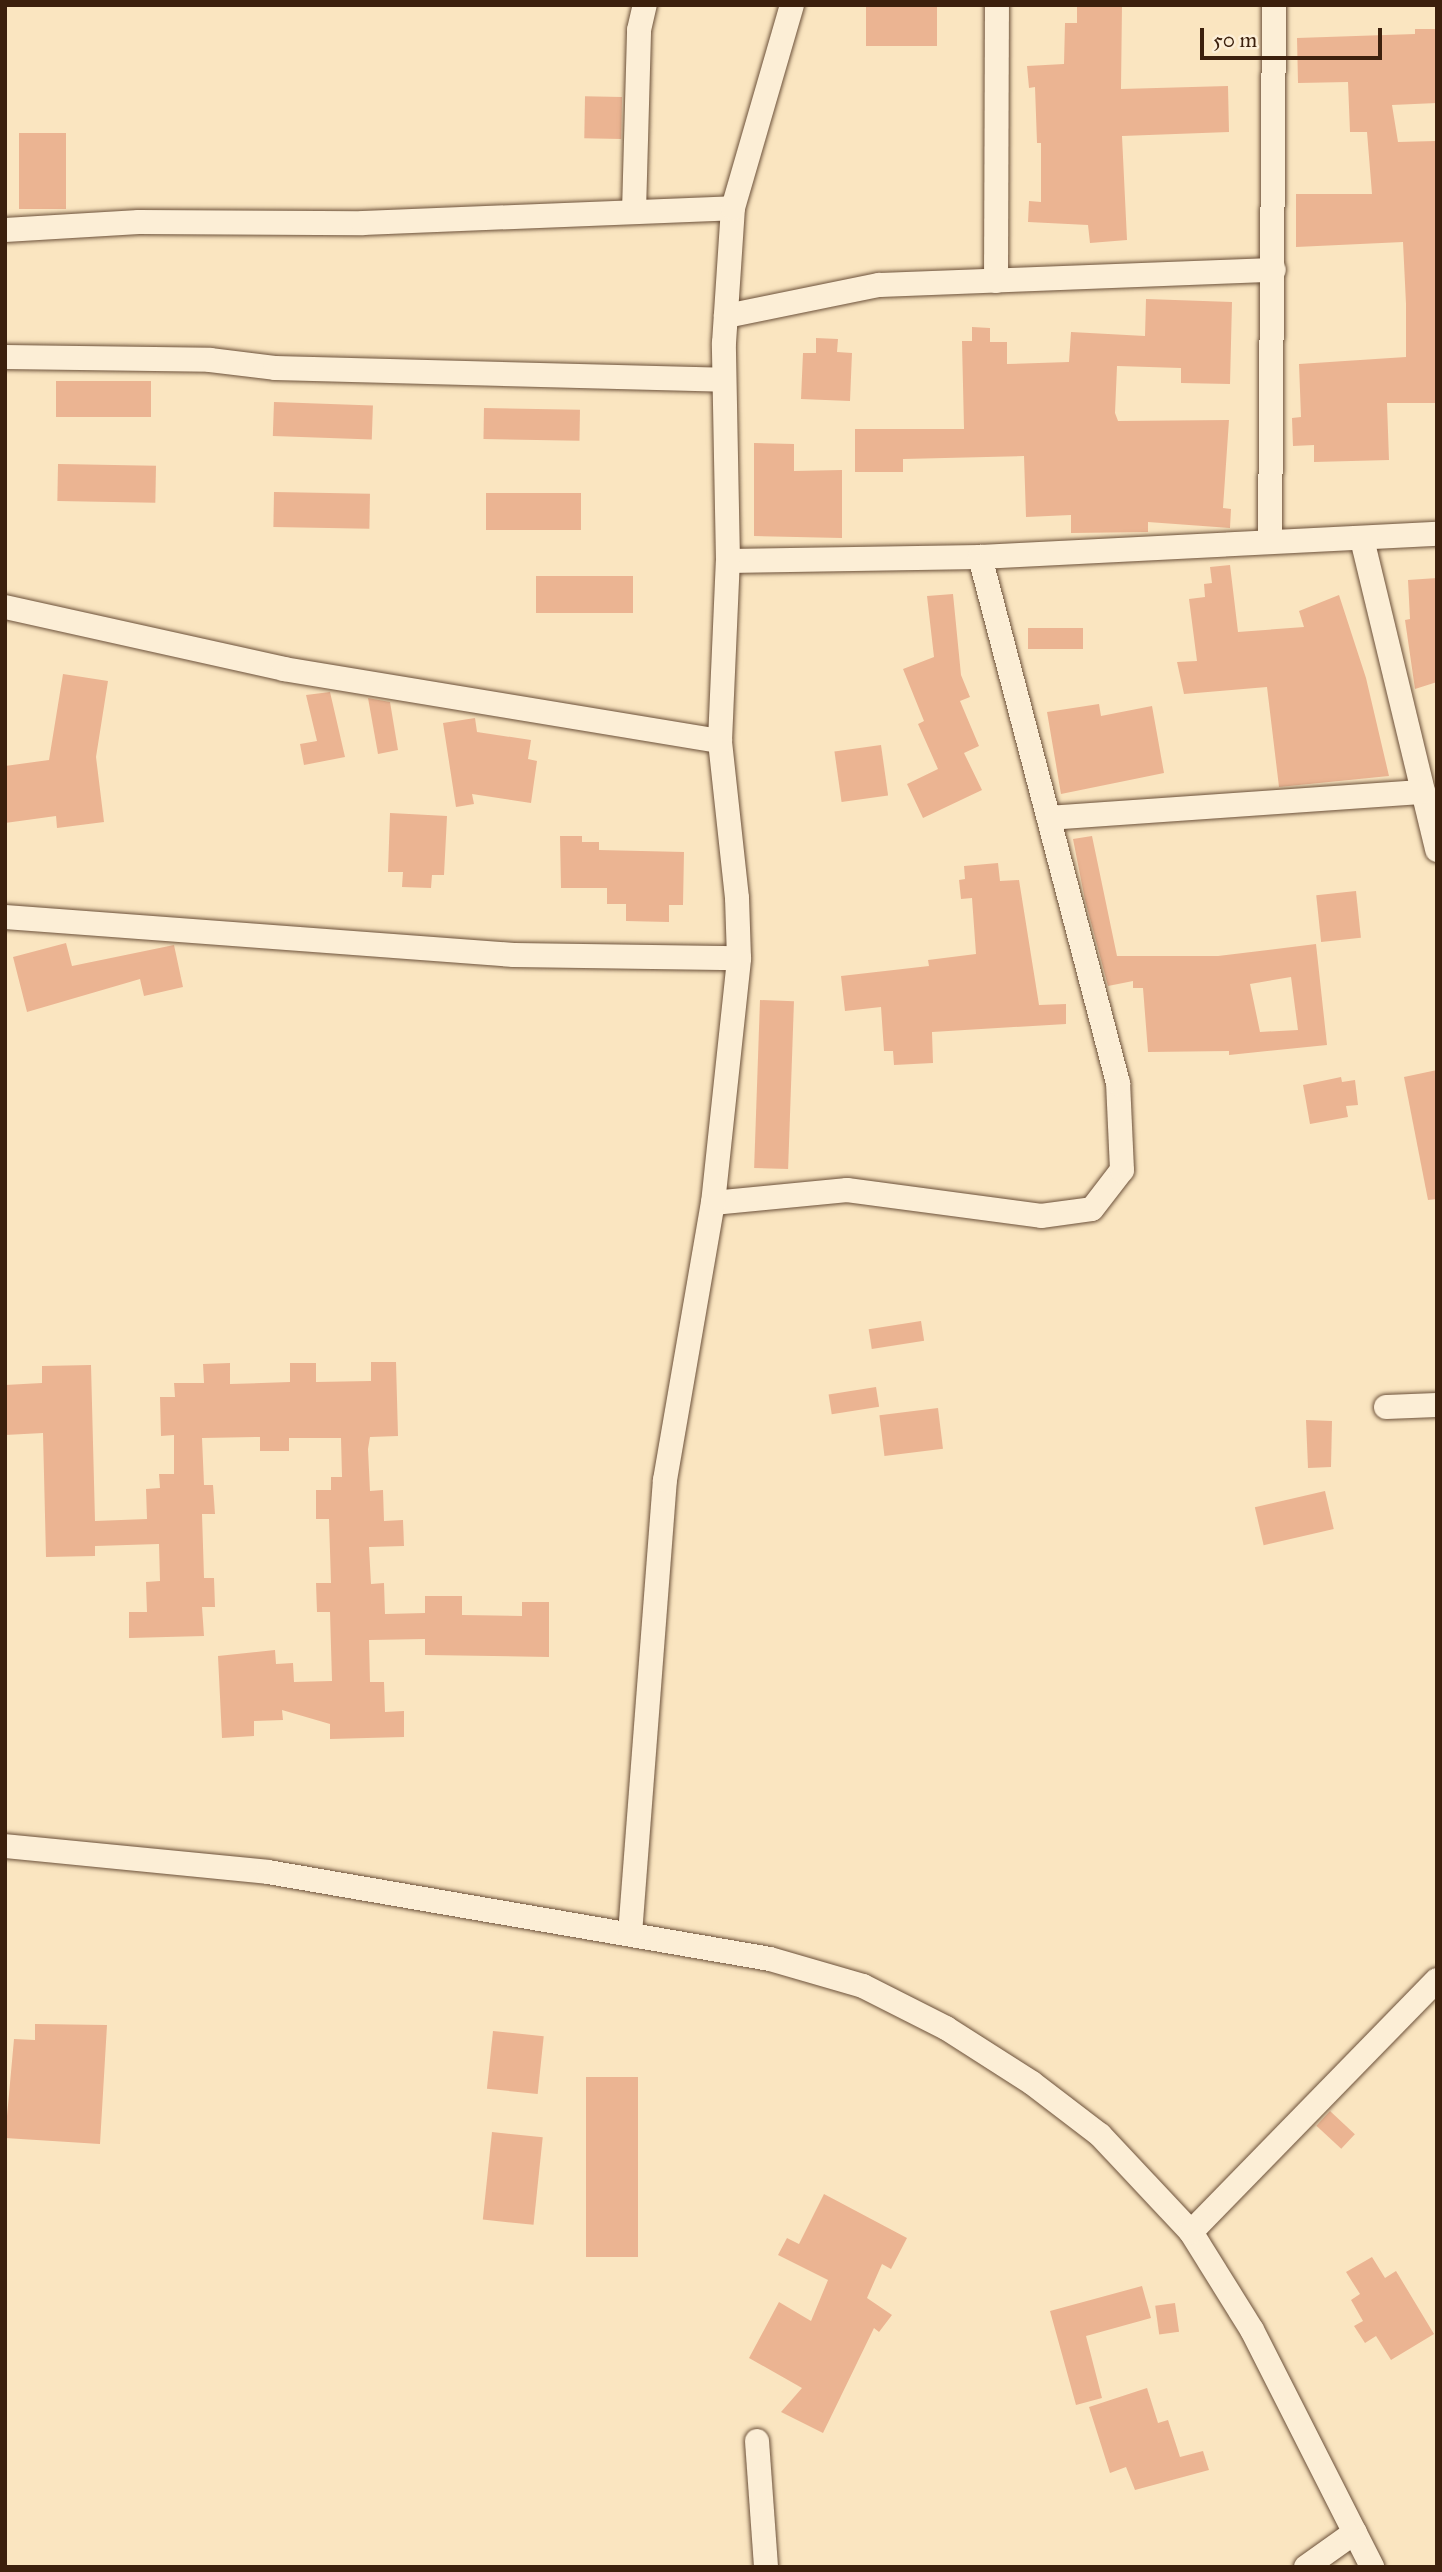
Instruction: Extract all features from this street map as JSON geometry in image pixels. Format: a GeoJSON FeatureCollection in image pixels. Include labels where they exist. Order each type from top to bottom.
{"type":"FeatureCollection","features":[{"type":"Feature","properties":{"kind":"street"},"geometry":{"type":"LineString","coordinates":[[634,212],[639,30],[645,5]]}},
{"type":"Feature","properties":{"kind":"street"},"geometry":{"type":"LineString","coordinates":[[630,1934],[665,1480],[713,1203],[738,958],[737,898],[720,741],[728,561],[724,380],[733,208],[792,5]]}},
{"type":"Feature","properties":{"kind":"street"},"geometry":{"type":"LineString","coordinates":[[996,281],[997,5]]}},
{"type":"Feature","properties":{"kind":"street"},"geometry":{"type":"LineString","coordinates":[[1270,542],[1274,5]]}},
{"type":"Feature","properties":{"kind":"street"},"geometry":{"type":"LineString","coordinates":[[5,230],[139,222],[363,223],[733,208]]}},
{"type":"Feature","properties":{"kind":"street"},"geometry":{"type":"LineString","coordinates":[[726,316],[879,285],[1274,270]]}},
{"type":"Feature","properties":{"kind":"street"},"geometry":{"type":"LineString","coordinates":[[5,357],[211,359],[275,368],[724,380]]}},
{"type":"Feature","properties":{"kind":"street"},"geometry":{"type":"LineString","coordinates":[[728,561],[980,556],[1437,534]]}},
{"type":"Feature","properties":{"kind":"street"},"geometry":{"type":"LineString","coordinates":[[1362,539],[1437,850]]}},
{"type":"Feature","properties":{"kind":"street"},"geometry":{"type":"LineString","coordinates":[[713,1203],[847,1190],[1041,1216],[1092,1209],[1122,1170],[1118,1083],[980,556]]}},
{"type":"Feature","properties":{"kind":"street"},"geometry":{"type":"LineString","coordinates":[[5,607],[284,669],[720,741]]}},
{"type":"Feature","properties":{"kind":"street"},"geometry":{"type":"LineString","coordinates":[[1049,818],[1423,792]]}},
{"type":"Feature","properties":{"kind":"street"},"geometry":{"type":"LineString","coordinates":[[5,918],[514,955],[738,958]]}},
{"type":"Feature","properties":{"kind":"street"},"geometry":{"type":"LineString","coordinates":[[1386,1407],[1437,1405]]}},
{"type":"Feature","properties":{"kind":"street"},"geometry":{"type":"LineString","coordinates":[[5,1846],[268,1872],[770,1959],[863,1986],[946,2028],[1032,2082],[1100,2136],[1191,2232],[1252,2330],[1372,2567]]}},
{"type":"Feature","properties":{"kind":"street"},"geometry":{"type":"LineString","coordinates":[[1191,2232],[1437,1980]]}},
{"type":"Feature","properties":{"kind":"street"},"geometry":{"type":"LineString","coordinates":[[757,2441],[766,2567]]}},
{"type":"Feature","properties":{"kind":"street"},"geometry":{"type":"LineString","coordinates":[[1306,2567],[1355,2532]]}},
{"type":"Feature","properties":{"kind":"building"},"geometry":{"type":"Polygon","coordinates":[[[866,5],[937,5],[937,46],[866,46],[866,5]]]}},
{"type":"Feature","properties":{"kind":"building"},"geometry":{"type":"Polygon","coordinates":[[[1077,5],[1122,5],[1121,89],[1228,86],[1229,132],[1122,136],[1127,240],[1090,243],[1088,225],[1028,222],[1029,201],[1041,202],[1041,143],[1037,143],[1035,87],[1029,88],[1027,66],[1064,64],[1065,23],[1077,23],[1077,5]]]}},
{"type":"Feature","properties":{"kind":"building"},"geometry":{"type":"Polygon","coordinates":[[[1415,29],[1437,29],[1437,103],[1392,105],[1398,142],[1436,141],[1437,403],[1387,403],[1389,460],[1314,462],[1314,445],[1293,446],[1292,418],[1301,417],[1299,364],[1406,357],[1406,304],[1403,242],[1296,247],[1296,194],[1372,194],[1367,132],[1350,132],[1348,82],[1298,83],[1297,38],[1415,34],[1415,29]]]}},
{"type":"Feature","properties":{"kind":"building"},"geometry":{"type":"Polygon","coordinates":[[[585,96],[622,97],[621,139],[584,138],[585,96]]]}},
{"type":"Feature","properties":{"kind":"building"},"geometry":{"type":"Polygon","coordinates":[[[19,133],[66,133],[66,209],[19,209],[19,133]]]}},
{"type":"Feature","properties":{"kind":"building"},"geometry":{"type":"Polygon","coordinates":[[[1146,299],[1232,302],[1230,384],[1181,383],[1181,368],[1117,366],[1115,413],[1118,421],[1229,420],[1223,508],[1231,509],[1230,528],[1148,522],[1148,532],[1071,533],[1071,515],[1026,517],[1024,456],[903,459],[903,472],[855,472],[855,429],[964,429],[962,341],[972,341],[972,327],[990,328],[990,342],[1007,342],[1007,364],[1069,362],[1071,332],[1145,336],[1146,299]]]}},
{"type":"Feature","properties":{"kind":"building"},"geometry":{"type":"Polygon","coordinates":[[[816,338],[838,339],[837,352],[852,353],[850,401],[801,399],[803,353],[816,353],[816,338]]]}},
{"type":"Feature","properties":{"kind":"building"},"geometry":{"type":"Polygon","coordinates":[[[56,381],[151,381],[151,417],[56,417],[56,381]]]}},
{"type":"Feature","properties":{"kind":"building"},"geometry":{"type":"Polygon","coordinates":[[[274,402],[373,405],[372,439],[273,436],[274,402]]]}},
{"type":"Feature","properties":{"kind":"building"},"geometry":{"type":"Polygon","coordinates":[[[484,408],[580,410],[579,441],[483,439],[484,408]]]}},
{"type":"Feature","properties":{"kind":"building"},"geometry":{"type":"Polygon","coordinates":[[[754,443],[794,444],[794,471],[842,470],[842,538],[754,536],[754,443]]]}},
{"type":"Feature","properties":{"kind":"building"},"geometry":{"type":"Polygon","coordinates":[[[58,464],[156,466],[155,503],[57,501],[58,464]]]}},
{"type":"Feature","properties":{"kind":"building"},"geometry":{"type":"Polygon","coordinates":[[[274,492],[370,494],[369,529],[273,527],[274,492]]]}},
{"type":"Feature","properties":{"kind":"building"},"geometry":{"type":"Polygon","coordinates":[[[486,493],[581,493],[581,530],[486,530],[486,493]]]}},
{"type":"Feature","properties":{"kind":"building"},"geometry":{"type":"Polygon","coordinates":[[[1230,565],[1238,632],[1304,627],[1299,611],[1339,595],[1366,678],[1389,776],[1279,787],[1267,687],[1184,694],[1177,662],[1197,661],[1189,599],[1205,597],[1204,584],[1212,583],[1210,567],[1230,565]]]}},
{"type":"Feature","properties":{"kind":"building"},"geometry":{"type":"Polygon","coordinates":[[[536,576],[633,576],[633,613],[536,613],[536,576]]]}},
{"type":"Feature","properties":{"kind":"building"},"geometry":{"type":"Polygon","coordinates":[[[1437,578],[1437,682],[1415,689],[1405,620],[1410,619],[1408,580],[1437,578]]]}},
{"type":"Feature","properties":{"kind":"building"},"geometry":{"type":"Polygon","coordinates":[[[953,594],[961,675],[970,697],[960,701],[979,746],[964,753],[982,790],[923,818],[907,784],[938,769],[918,724],[924,721],[903,669],[934,657],[927,596],[953,594]]]}},
{"type":"Feature","properties":{"kind":"building"},"geometry":{"type":"Polygon","coordinates":[[[1028,628],[1083,628],[1083,649],[1028,649],[1028,628]]]}},
{"type":"Feature","properties":{"kind":"building"},"geometry":{"type":"Polygon","coordinates":[[[63,674],[108,681],[96,757],[104,822],[57,828],[56,816],[5,823],[5,766],[49,760],[63,674]]]}},
{"type":"Feature","properties":{"kind":"building"},"geometry":{"type":"Polygon","coordinates":[[[330,692],[345,757],[304,765],[300,744],[317,741],[306,695],[330,692]]]}},
{"type":"Feature","properties":{"kind":"building"},"geometry":{"type":"Polygon","coordinates":[[[368,698],[390,702],[398,750],[378,754],[368,698]]]}},
{"type":"Feature","properties":{"kind":"building"},"geometry":{"type":"Polygon","coordinates":[[[1099,704],[1101,716],[1152,706],[1164,773],[1061,794],[1047,712],[1099,704]]]}},
{"type":"Feature","properties":{"kind":"building"},"geometry":{"type":"Polygon","coordinates":[[[475,718],[477,732],[531,740],[528,759],[537,761],[531,803],[472,794],[474,804],[456,807],[443,723],[475,718]]]}},
{"type":"Feature","properties":{"kind":"building"},"geometry":{"type":"Polygon","coordinates":[[[881,745],[888,796],[842,802],[834,752],[881,745]]]}},
{"type":"Feature","properties":{"kind":"building"},"geometry":{"type":"Polygon","coordinates":[[[390,813],[447,816],[444,875],[432,875],[431,888],[402,887],[403,872],[388,872],[390,813]]]}},
{"type":"Feature","properties":{"kind":"building"},"geometry":{"type":"Polygon","coordinates":[[[560,836],[582,836],[582,842],[599,842],[599,850],[684,852],[683,905],[669,905],[669,922],[626,921],[626,904],[607,904],[607,888],[561,888],[560,836]]]}},
{"type":"Feature","properties":{"kind":"building"},"geometry":{"type":"Polygon","coordinates":[[[1092,836],[1117,956],[1218,956],[1316,944],[1327,1045],[1229,1055],[1229,1051],[1148,1052],[1143,988],[1133,988],[1133,981],[1108,986],[1085,900],[1073,839],[1092,836]],[[1291,977],[1250,984],[1260,1032],[1298,1030],[1291,977]]]}},
{"type":"Feature","properties":{"kind":"building"},"geometry":{"type":"Polygon","coordinates":[[[998,863],[1000,881],[1019,880],[1039,1005],[1066,1004],[1066,1024],[932,1032],[933,1063],[894,1065],[893,1051],[884,1051],[881,1007],[845,1011],[841,976],[929,966],[928,960],[976,954],[972,898],[961,899],[959,880],[965,879],[964,866],[998,863]]]}},
{"type":"Feature","properties":{"kind":"building"},"geometry":{"type":"Polygon","coordinates":[[[1356,891],[1361,938],[1321,942],[1316,895],[1356,891]]]}},
{"type":"Feature","properties":{"kind":"building"},"geometry":{"type":"Polygon","coordinates":[[[66,943],[72,966],[174,945],[183,987],[144,996],[140,979],[27,1012],[13,957],[66,943]]]}},
{"type":"Feature","properties":{"kind":"building"},"geometry":{"type":"Polygon","coordinates":[[[760,1000],[794,1001],[788,1169],[754,1168],[760,1000]]]}},
{"type":"Feature","properties":{"kind":"building"},"geometry":{"type":"Polygon","coordinates":[[[1437,1070],[1437,1199],[1428,1200],[1404,1077],[1437,1070]]]}},
{"type":"Feature","properties":{"kind":"building"},"geometry":{"type":"Polygon","coordinates":[[[1341,1077],[1342,1082],[1355,1080],[1358,1105],[1346,1106],[1348,1117],[1310,1124],[1303,1085],[1341,1077]]]}},
{"type":"Feature","properties":{"kind":"building"},"geometry":{"type":"Polygon","coordinates":[[[921,1321],[924,1341],[872,1349],[869,1329],[921,1321]]]}},
{"type":"Feature","properties":{"kind":"building"},"geometry":{"type":"Polygon","coordinates":[[[371,1362],[396,1362],[398,1436],[370,1437],[368,1449],[370,1491],[383,1490],[384,1521],[403,1520],[404,1546],[369,1547],[371,1584],[384,1583],[385,1614],[425,1613],[425,1596],[462,1596],[462,1615],[522,1616],[522,1602],[549,1602],[549,1657],[425,1655],[425,1639],[369,1640],[370,1682],[384,1682],[385,1712],[404,1711],[404,1737],[330,1739],[330,1724],[282,1710],[283,1720],[254,1721],[254,1736],[222,1738],[218,1656],[275,1650],[276,1664],[293,1663],[294,1682],[332,1681],[330,1612],[317,1612],[316,1583],[331,1583],[329,1519],[316,1519],[316,1490],[331,1490],[331,1477],[342,1477],[341,1438],[289,1438],[289,1451],[260,1451],[260,1437],[202,1438],[204,1485],[213,1485],[215,1514],[202,1514],[204,1578],[214,1578],[215,1607],[202,1607],[204,1636],[129,1638],[129,1612],[147,1612],[146,1582],[160,1581],[159,1544],[95,1546],[95,1556],[46,1557],[43,1433],[5,1435],[5,1385],[42,1383],[42,1366],[91,1365],[95,1521],[147,1519],[146,1489],[160,1488],[159,1474],[174,1474],[174,1435],[161,1436],[160,1397],[175,1397],[174,1383],[204,1383],[203,1364],[230,1363],[230,1384],[290,1382],[290,1363],[316,1363],[316,1382],[371,1381],[371,1362]]]}},
{"type":"Feature","properties":{"kind":"building"},"geometry":{"type":"Polygon","coordinates":[[[876,1387],[879,1407],[832,1414],[829,1395],[876,1387]]]}},
{"type":"Feature","properties":{"kind":"building"},"geometry":{"type":"Polygon","coordinates":[[[938,1408],[943,1449],[884,1456],[879,1415],[938,1408]]]}},
{"type":"Feature","properties":{"kind":"building"},"geometry":{"type":"Polygon","coordinates":[[[1306,1420],[1332,1421],[1331,1467],[1308,1468],[1306,1420]]]}},
{"type":"Feature","properties":{"kind":"building"},"geometry":{"type":"Polygon","coordinates":[[[1325,1491],[1334,1529],[1264,1545],[1255,1507],[1325,1491]]]}},
{"type":"Feature","properties":{"kind":"building"},"geometry":{"type":"Polygon","coordinates":[[[35,2024],[107,2025],[100,2144],[5,2138],[14,2039],[35,2040],[35,2024]]]}},
{"type":"Feature","properties":{"kind":"building"},"geometry":{"type":"Polygon","coordinates":[[[493,2031],[544,2036],[538,2094],[487,2089],[493,2031]]]}},
{"type":"Feature","properties":{"kind":"building"},"geometry":{"type":"Polygon","coordinates":[[[586,2077],[638,2077],[638,2257],[586,2257],[586,2077]]]}},
{"type":"Feature","properties":{"kind":"building"},"geometry":{"type":"Polygon","coordinates":[[[1330,2111],[1355,2134],[1341,2149],[1316,2126],[1330,2111]]]}},
{"type":"Feature","properties":{"kind":"building"},"geometry":{"type":"Polygon","coordinates":[[[492,2132],[543,2137],[534,2225],[483,2220],[492,2132]]]}},
{"type":"Feature","properties":{"kind":"building"},"geometry":{"type":"Polygon","coordinates":[[[824,2194],[907,2238],[891,2269],[882,2264],[867,2298],[892,2315],[879,2332],[874,2328],[823,2433],[781,2412],[802,2388],[749,2358],[779,2302],[811,2321],[828,2280],[778,2255],[787,2238],[799,2244],[824,2194]]]}},
{"type":"Feature","properties":{"kind":"building"},"geometry":{"type":"Polygon","coordinates":[[[1372,2257],[1385,2278],[1396,2271],[1434,2334],[1391,2360],[1376,2336],[1365,2343],[1354,2326],[1363,2321],[1351,2300],[1360,2294],[1346,2272],[1372,2257]]]}},
{"type":"Feature","properties":{"kind":"building"},"geometry":{"type":"Polygon","coordinates":[[[1142,2286],[1151,2318],[1086,2336],[1102,2398],[1076,2405],[1050,2311],[1142,2286]]]}},
{"type":"Feature","properties":{"kind":"building"},"geometry":{"type":"Polygon","coordinates":[[[1175,2303],[1179,2332],[1159,2335],[1155,2306],[1175,2303]]]}},
{"type":"Feature","properties":{"kind":"building"},"geometry":{"type":"Polygon","coordinates":[[[1147,2388],[1158,2423],[1168,2420],[1180,2457],[1203,2451],[1209,2470],[1135,2490],[1126,2467],[1110,2473],[1089,2407],[1147,2388]]]}}]}
